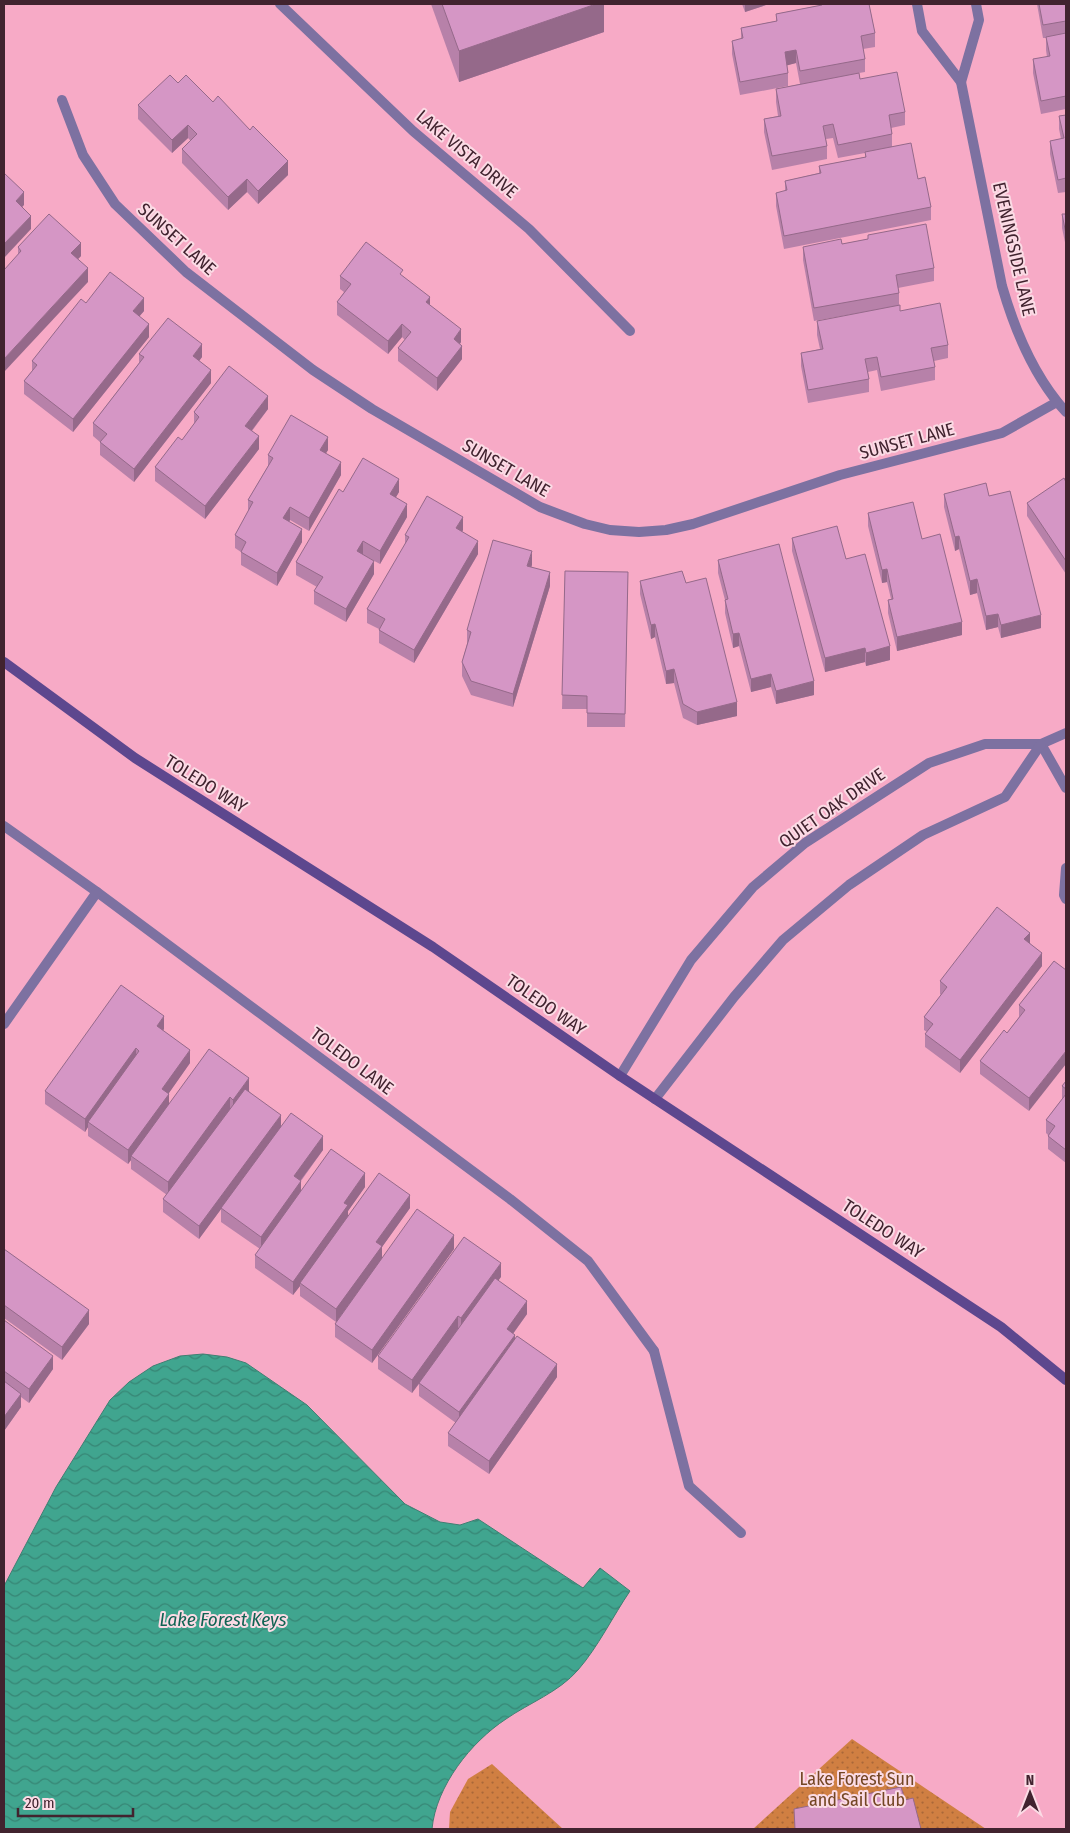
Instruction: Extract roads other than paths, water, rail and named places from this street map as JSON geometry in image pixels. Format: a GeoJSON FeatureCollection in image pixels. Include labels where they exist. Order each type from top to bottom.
{"type":"FeatureCollection","features":[{"type":"Feature","properties":{"kind":"main road","name":"TOLEDO WAY"},"geometry":{"type":"LineString","coordinates":[[4,662],[135,758],[434,947],[620,1076],[1001,1327],[1066,1380]]}},
{"type":"Feature","properties":{"kind":"street","name":"LAKE VISTA DRIVE"},"geometry":{"type":"LineString","coordinates":[[280,4],[413,131],[529,229],[630,331]]}},
{"type":"Feature","properties":{"kind":"street","name":"EVENINGSIDE LANE"},"geometry":{"type":"LineString","coordinates":[[917,4],[922,31],[961,82],[1002,286],[1011,318],[1025,349],[1057,402],[1066,412]]}},
{"type":"Feature","properties":{"kind":"street","name":"EVENINGSIDE LANE"},"geometry":{"type":"LineString","coordinates":[[961,82],[979,20],[976,4]]}},
{"type":"Feature","properties":{"kind":"street","name":"SUNSET LANE"},"geometry":{"type":"LineString","coordinates":[[62,100],[83,155],[115,204],[186,272],[313,370],[365,404],[540,507],[570,519],[610,530],[639,532],[666,530],[693,524],[840,476],[1002,433],[1057,402]]}},
{"type":"Feature","properties":{"kind":"street","name":"QUIET OAK DRIVE"},"geometry":{"type":"LineString","coordinates":[[620,1076],[691,960],[753,887],[805,842],[929,763],[985,744],[1041,744],[1066,733]]}},
{"type":"Feature","properties":{"kind":"street"},"geometry":{"type":"LineString","coordinates":[[655,1099],[734,997],[783,940],[849,885],[923,835],[1005,797],[1041,744],[1066,788]]}},
{"type":"Feature","properties":{"kind":"street","name":"TOLEDO LANE"},"geometry":{"type":"LineString","coordinates":[[4,826],[97,892],[510,1199],[588,1261],[654,1351],[689,1486],[741,1533]]}},
{"type":"Feature","properties":{"kind":"street"},"geometry":{"type":"LineString","coordinates":[[1066,868],[1064,895],[1066,898]]}},
{"type":"Feature","properties":{"kind":"street"},"geometry":{"type":"LineString","coordinates":[[4,1024],[97,892]]}},
{"type":"Feature","properties":{"kind":"water","name":"Lake Forest Keys"},"geometry":{"type":"Polygon","coordinates":[[[203,1354],[227,1357],[246,1363],[307,1405],[405,1504],[440,1522],[460,1525],[478,1519],[583,1588],[600,1568],[630,1591],[578,1670],[562,1685],[515,1713],[493,1729],[480,1740],[457,1766],[440,1797],[432,1829],[4,1829],[4,1586],[56,1487],[110,1400],[129,1382],[153,1366],[180,1356],[203,1354]]]}},
{"type":"Feature","properties":{"kind":"park label","name":"Lake Forest Sun and Sail Club"},"geometry":{"type":"Point","coordinates":[857,1789]}}]}
